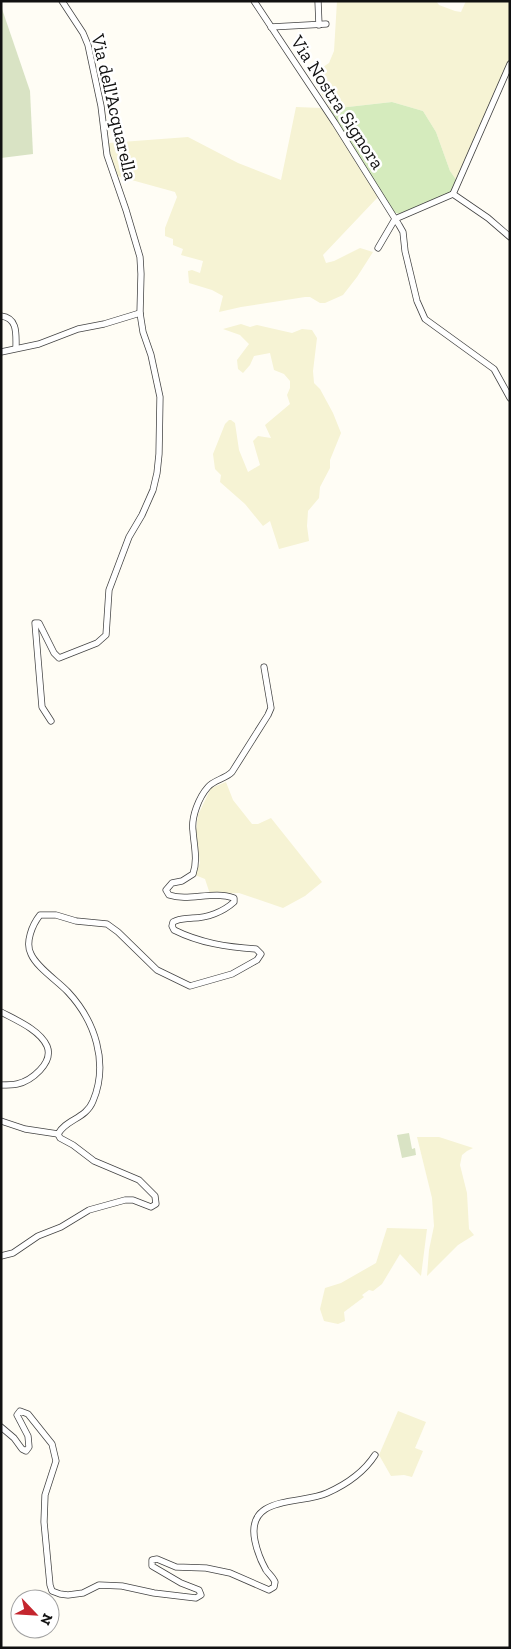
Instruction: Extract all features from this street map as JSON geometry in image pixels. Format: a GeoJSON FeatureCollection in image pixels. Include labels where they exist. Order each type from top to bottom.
{"type":"FeatureCollection","features":[{"type":"Feature","properties":{"kind":"street","name":"Via dell'Acquarella"},"geometry":{"type":"LineString","coordinates":[[51,721],[42,707],[35,623],[39,623],[55,655],[60,658],[97,643],[103,639],[107,632],[109,590],[129,536],[154,490],[159,454],[160,397],[140,313],[140,257],[129,218],[107,155],[101,106],[88,45],[84,33],[62,1]]}},
{"type":"Feature","properties":{"kind":"street","name":"Via Nostra Signora"},"geometry":{"type":"LineString","coordinates":[[254,1],[335,123],[403,232],[405,251],[417,301],[425,318],[494,369],[510,398]]}},
{"type":"Feature","properties":{"kind":"street"},"geometry":{"type":"LineString","coordinates":[[271,26],[322,24],[318,1]]}},
{"type":"Feature","properties":{"kind":"street"},"geometry":{"type":"LineString","coordinates":[[378,248],[395,219],[453,194],[510,64]]}},
{"type":"Feature","properties":{"kind":"street"},"geometry":{"type":"LineString","coordinates":[[453,194],[488,218],[510,237]]}},
{"type":"Feature","properties":{"kind":"street"},"geometry":{"type":"LineString","coordinates":[[1,352],[39,344],[78,329],[104,324],[140,313]]}},
{"type":"Feature","properties":{"kind":"street"},"geometry":{"type":"LineString","coordinates":[[1,316],[10,318],[14,322],[16,348]]}},
{"type":"Feature","properties":{"kind":"street"},"geometry":{"type":"LineString","coordinates":[[58,1134],[61,1128],[86,1113],[93,1101],[98,1082],[100,1059],[98,1043],[80,1007],[69,993],[30,954],[29,943],[31,933],[40,915],[56,915],[76,921],[107,924],[118,932],[156,970],[190,986],[232,974],[257,960],[261,954],[256,949],[231,948],[202,942],[174,930],[172,926],[173,922],[178,919],[206,917],[214,914],[229,907],[234,902],[234,898],[229,896],[200,896],[179,899],[169,895],[166,890],[172,883],[182,881],[193,874],[196,864],[192,828],[202,797],[209,785],[226,778],[232,772],[268,715],[271,708],[264,666]]}},
{"type":"Feature","properties":{"kind":"street"},"geometry":{"type":"LineString","coordinates":[[1,1012],[32,1028],[47,1045],[49,1053],[46,1062],[38,1073],[27,1081],[1,1085]]}},
{"type":"Feature","properties":{"kind":"street"},"geometry":{"type":"LineString","coordinates":[[1,1121],[58,1134],[60,1138],[94,1161],[139,1180],[156,1196],[156,1204],[151,1206],[133,1200],[125,1200],[89,1210],[61,1227],[38,1236],[13,1253],[1,1256]]}},
{"type":"Feature","properties":{"kind":"street"},"geometry":{"type":"LineString","coordinates":[[1,1427],[14,1438],[22,1449],[26,1450],[29,1446],[28,1436],[20,1424],[17,1415],[20,1411],[28,1414],[52,1444],[56,1461],[45,1495],[44,1522],[50,1585],[52,1591],[60,1594],[83,1593],[99,1585],[122,1586],[154,1593],[196,1598],[201,1595],[198,1590],[181,1583],[152,1566],[152,1560],[157,1559],[176,1567],[206,1568],[230,1573],[269,1590],[274,1587],[275,1582],[266,1571],[257,1548],[253,1531],[256,1519],[265,1509],[282,1502],[326,1494],[357,1475],[370,1464],[375,1455]]}},
{"type":"Feature","properties":{"kind":"shaded area"},"geometry":{"type":"Polygon","coordinates":[[[337,1],[436,1],[439,5],[461,12],[466,1],[510,1],[510,59],[457,181],[450,171],[436,132],[423,111],[392,102],[330,109],[311,75],[329,63],[334,51],[337,1]]]}},
{"type":"Feature","properties":{"kind":"shaded area"},"geometry":{"type":"Polygon","coordinates":[[[296,107],[322,108],[378,197],[323,255],[326,263],[360,248],[373,252],[343,295],[325,303],[305,297],[219,312],[223,296],[212,290],[189,283],[188,271],[192,270],[200,273],[203,261],[181,255],[183,249],[173,245],[173,239],[165,236],[165,228],[177,197],[175,192],[117,176],[108,143],[188,137],[238,163],[281,180],[296,107]]]}},
{"type":"Feature","properties":{"kind":"shaded area"},"geometry":{"type":"Polygon","coordinates":[[[241,324],[250,327],[257,325],[292,333],[302,329],[312,330],[317,338],[313,371],[314,383],[320,389],[333,413],[341,433],[330,460],[330,468],[320,487],[319,498],[308,511],[309,541],[279,549],[270,521],[263,526],[245,504],[220,482],[221,475],[215,469],[213,454],[225,424],[229,420],[235,423],[239,450],[248,472],[260,465],[253,441],[258,436],[271,438],[265,425],[290,404],[287,395],[290,381],[284,374],[274,370],[270,353],[254,356],[250,365],[243,373],[238,369],[237,360],[249,344],[240,335],[223,329],[241,324]]]}},
{"type":"Feature","properties":{"kind":"shaded area"},"geometry":{"type":"Polygon","coordinates":[[[226,782],[233,800],[252,824],[258,824],[271,818],[322,882],[305,896],[283,908],[239,893],[210,894],[205,879],[195,875],[200,863],[196,831],[198,815],[211,788],[226,782]]]}},
{"type":"Feature","properties":{"kind":"shaded area"},"geometry":{"type":"Polygon","coordinates":[[[417,1137],[439,1137],[473,1148],[462,1155],[460,1165],[467,1193],[469,1229],[474,1235],[458,1245],[427,1276],[429,1250],[434,1226],[432,1198],[417,1137]]]}},
{"type":"Feature","properties":{"kind":"shaded area"},"geometry":{"type":"Polygon","coordinates":[[[387,1228],[427,1229],[421,1276],[400,1254],[382,1284],[373,1291],[369,1290],[362,1295],[364,1297],[344,1312],[345,1321],[338,1324],[324,1321],[320,1309],[325,1288],[341,1283],[376,1263],[387,1228]]]}},
{"type":"Feature","properties":{"kind":"shaded area"},"geometry":{"type":"Polygon","coordinates":[[[398,1411],[426,1422],[415,1448],[423,1451],[412,1477],[404,1475],[391,1476],[379,1455],[398,1411]]]}},
{"type":"Feature","properties":{"kind":"green space"},"geometry":{"type":"Polygon","coordinates":[[[1,6],[30,91],[33,154],[1,158],[1,6]]]}},
{"type":"Feature","properties":{"kind":"green space"},"geometry":{"type":"Polygon","coordinates":[[[392,102],[423,111],[436,132],[450,171],[457,181],[452,192],[399,214],[393,212],[330,109],[392,102]]]}},
{"type":"Feature","properties":{"kind":"green space"},"geometry":{"type":"Polygon","coordinates":[[[409,1133],[412,1149],[415,1148],[416,1155],[402,1158],[397,1135],[409,1133]]]}}]}
